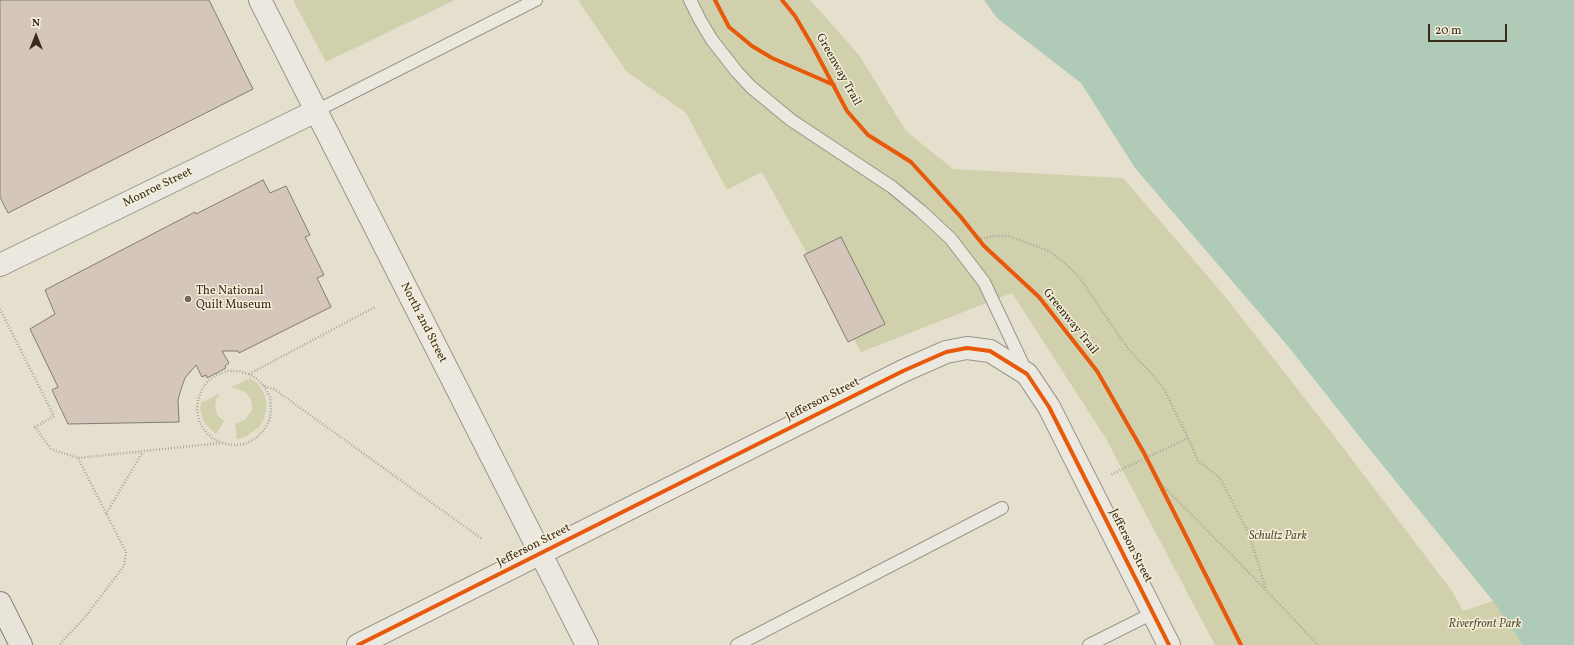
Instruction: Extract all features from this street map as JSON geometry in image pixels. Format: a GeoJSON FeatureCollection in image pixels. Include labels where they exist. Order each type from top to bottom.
{"type":"FeatureCollection","features":[{"type":"Feature","properties":{"kind":"main road"},"geometry":{"type":"LineString","coordinates":[[0,603],[21,645]]}},
{"type":"Feature","properties":{"kind":"street","name":"North 2nd Street"},"geometry":{"type":"LineString","coordinates":[[260,0],[587,645]]}},
{"type":"Feature","properties":{"kind":"street","name":"Monroe Street"},"geometry":{"type":"LineString","coordinates":[[0,265],[316,111]]}},
{"type":"Feature","properties":{"kind":"street","name":"Jefferson Street"},"geometry":{"type":"LineString","coordinates":[[358,645],[896,374],[946,352],[967,348],[990,351],[1027,374],[1049,407],[1169,645]]}},
{"type":"Feature","properties":{"kind":"lane"},"geometry":{"type":"LineString","coordinates":[[316,111],[536,0]]}},
{"type":"Feature","properties":{"kind":"lane"},"geometry":{"type":"LineString","coordinates":[[690,0],[712,40],[751,87],[791,120],[892,187],[951,239],[984,282],[1027,374]]}},
{"type":"Feature","properties":{"kind":"lane"},"geometry":{"type":"LineString","coordinates":[[737,645],[1002,508]]}},
{"type":"Feature","properties":{"kind":"lane"},"geometry":{"type":"LineString","coordinates":[[1089,645],[1153,613]]}},
{"type":"Feature","properties":{"kind":"path"},"geometry":{"type":"LineString","coordinates":[[973,233],[979,241],[994,236],[1008,236],[1049,251],[1066,264],[1079,277],[1129,350],[1164,389],[1198,461],[1220,478],[1249,534],[1267,591]]}},
{"type":"Feature","properties":{"kind":"path"},"geometry":{"type":"LineString","coordinates":[[0,308],[54,416],[35,426],[51,450],[78,458],[222,443]]}},
{"type":"Feature","properties":{"kind":"path"},"geometry":{"type":"LineString","coordinates":[[249,374],[375,308]]}},
{"type":"Feature","properties":{"kind":"path"},"geometry":{"type":"LineString","coordinates":[[228,371],[238,371],[249,374],[264,386],[270,396],[270,420],[264,430],[256,438],[245,444],[233,445],[222,443],[212,438],[204,430],[199,421],[197,410],[198,400],[208,381],[217,374],[228,371]]}},
{"type":"Feature","properties":{"kind":"path"},"geometry":{"type":"LineString","coordinates":[[264,386],[274,389],[482,538]]}},
{"type":"Feature","properties":{"kind":"path"},"geometry":{"type":"LineString","coordinates":[[1110,476],[1188,438]]}},
{"type":"Feature","properties":{"kind":"path"},"geometry":{"type":"LineString","coordinates":[[106,514],[142,452]]}},
{"type":"Feature","properties":{"kind":"path"},"geometry":{"type":"LineString","coordinates":[[1144,452],[1150,464]]}},
{"type":"Feature","properties":{"kind":"path"},"geometry":{"type":"LineString","coordinates":[[60,644],[85,618],[124,566],[126,552],[78,458]]}},
{"type":"Feature","properties":{"kind":"path"},"geometry":{"type":"LineString","coordinates":[[1156,475],[1165,495]]}},
{"type":"Feature","properties":{"kind":"path"},"geometry":{"type":"LineString","coordinates":[[1158,481],[1267,591],[1318,645]]}},
{"type":"Feature","properties":{"kind":"green space"},"geometry":{"type":"Polygon","coordinates":[[[293,0],[455,0],[326,62],[293,0]]]}},
{"type":"Feature","properties":{"kind":"green space","name":"Schultz Park"},"geometry":{"type":"Polygon","coordinates":[[[578,0],[810,0],[859,55],[906,131],[953,169],[1123,178],[1223,294],[1335,437],[1452,591],[1463,611],[1493,601],[1523,645],[1215,645],[1105,437],[1012,293],[861,352],[762,172],[727,190],[686,113],[626,71],[578,0]]]}},
{"type":"Feature","properties":{"kind":"green space"},"geometry":{"type":"Polygon","coordinates":[[[250,378],[257,383],[263,391],[266,401],[266,410],[264,419],[259,427],[245,437],[237,439],[235,424],[246,419],[252,410],[252,407],[251,400],[246,393],[232,387],[250,378]]]}},
{"type":"Feature","properties":{"kind":"green space"},"geometry":{"type":"Polygon","coordinates":[[[219,394],[220,395],[216,399],[215,408],[218,416],[224,421],[216,434],[203,420],[200,409],[201,403],[219,394]]]}},
{"type":"Feature","properties":{"kind":"shaded area"},"geometry":{"type":"Polygon","coordinates":[[[984,0],[1574,0],[1574,645],[1523,645],[1493,601],[1287,345],[1135,168],[1081,83],[997,18],[984,0]]]}},
{"type":"Feature","properties":{"kind":"building"},"geometry":{"type":"Polygon","coordinates":[[[0,0],[209,0],[253,89],[8,213],[0,197],[0,0]]]}},
{"type":"Feature","properties":{"kind":"building","name":"The National Quilt Museum"},"geometry":{"type":"Polygon","coordinates":[[[263,180],[270,193],[286,186],[310,235],[305,237],[324,275],[317,278],[331,307],[239,353],[238,351],[222,351],[229,363],[225,366],[226,368],[207,378],[206,375],[202,377],[196,365],[185,378],[181,389],[178,400],[179,422],[68,424],[52,390],[58,387],[30,329],[55,314],[45,290],[195,212],[196,214],[263,180]]]}},
{"type":"Feature","properties":{"kind":"building"},"geometry":{"type":"Polygon","coordinates":[[[841,237],[885,324],[848,342],[804,255],[841,237]]]}},
{"type":"Feature","properties":{"kind":"cycle path","name":"Greenway Trail"},"geometry":{"type":"LineString","coordinates":[[715,0],[729,27],[752,46],[772,58],[834,85]]}},
{"type":"Feature","properties":{"kind":"cycle path","name":"Greenway Trail"},"geometry":{"type":"LineString","coordinates":[[782,0],[795,16],[812,45],[847,111],[868,135],[911,162],[960,216],[984,246],[1039,297],[1097,371],[1144,453],[1241,645]]}},
{"type":"Feature","properties":{"kind":"cycle path"},"geometry":{"type":"LineString","coordinates":[[358,645],[903,371],[946,352],[967,348],[990,351],[1027,374],[1049,407],[1169,645]]}},
{"type":"Feature","properties":{"kind":"place","name":"The National Quilt Museum"},"geometry":{"type":"Point","coordinates":[188,299]}},
{"type":"Feature","properties":{"kind":"park label","name":"Riverfront Park"},"geometry":{"type":"Point","coordinates":[1485,625]}}]}
